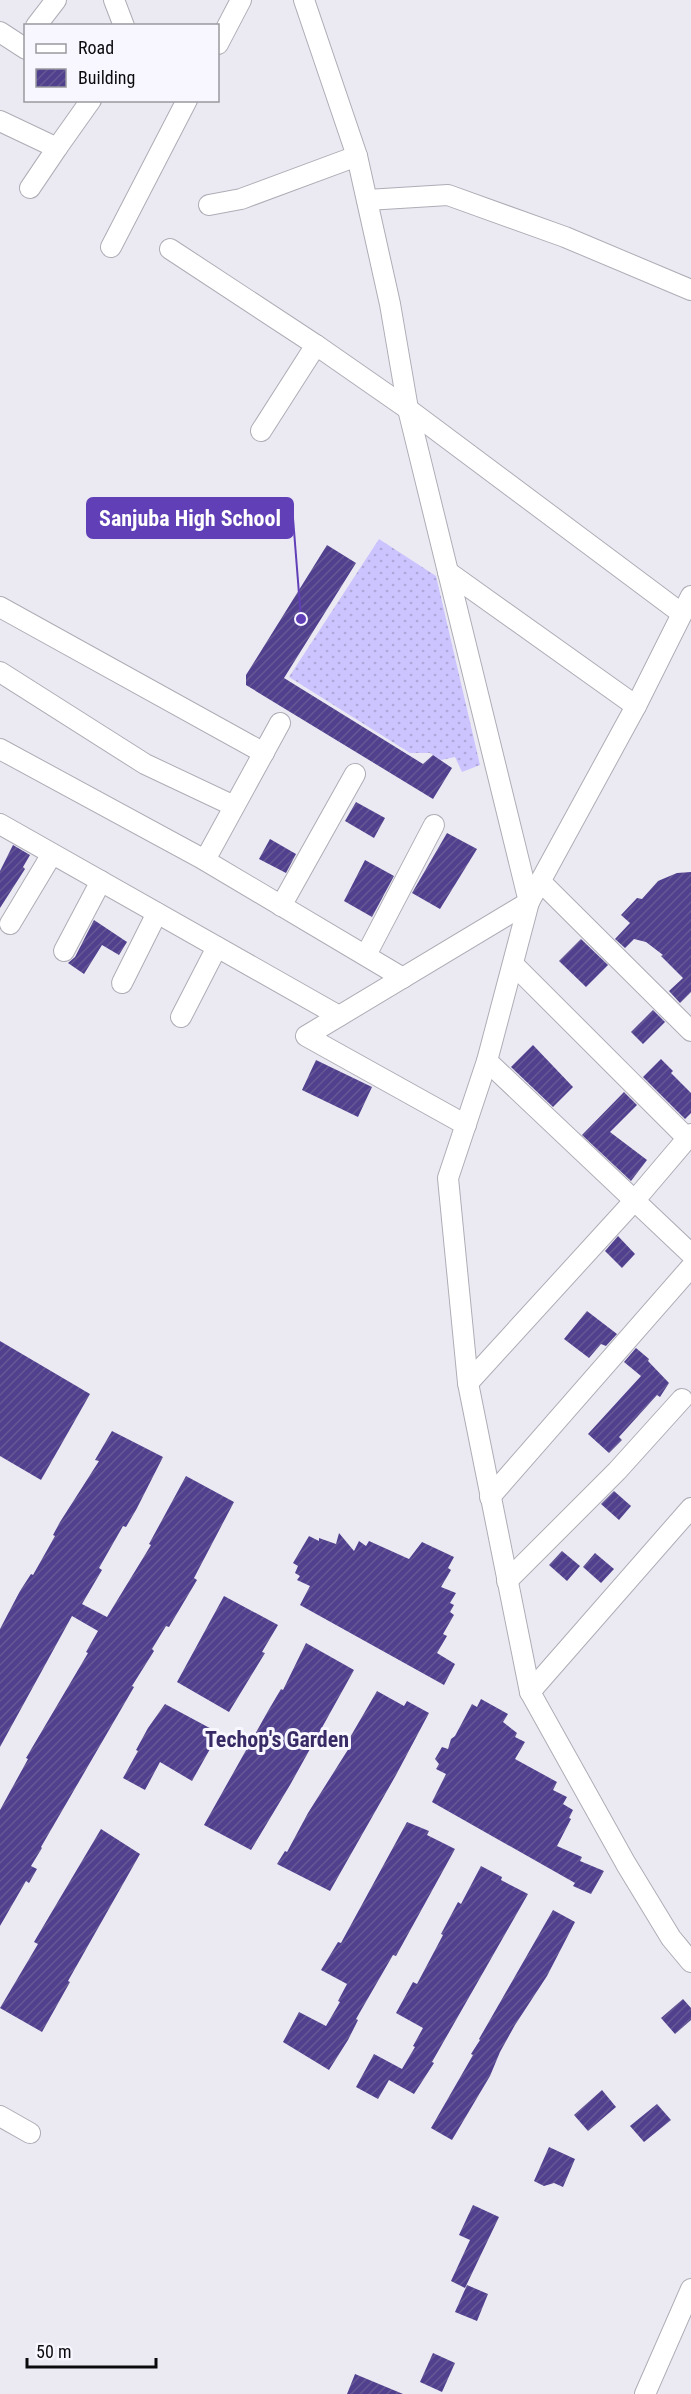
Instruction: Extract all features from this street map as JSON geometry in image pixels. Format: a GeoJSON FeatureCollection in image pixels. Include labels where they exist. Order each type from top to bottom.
{"type":"FeatureCollection","features":[{"type":"Feature","properties":{"kind":"street"},"geometry":{"type":"LineString","coordinates":[[38,24],[56,0]]}},
{"type":"Feature","properties":{"kind":"street"},"geometry":{"type":"LineString","coordinates":[[114,0],[123,24]]}},
{"type":"Feature","properties":{"kind":"street"},"geometry":{"type":"LineString","coordinates":[[219,42],[241,0]]}},
{"type":"Feature","properties":{"kind":"street"},"geometry":{"type":"LineString","coordinates":[[304,0],[357,156],[390,304],[408,410],[529,902]]}},
{"type":"Feature","properties":{"kind":"street"},"geometry":{"type":"LineString","coordinates":[[0,32],[24,45]]}},
{"type":"Feature","properties":{"kind":"street"},"geometry":{"type":"LineString","coordinates":[[30,188],[90,102]]}},
{"type":"Feature","properties":{"kind":"street"},"geometry":{"type":"LineString","coordinates":[[111,248],[186,102]]}},
{"type":"Feature","properties":{"kind":"street"},"geometry":{"type":"LineString","coordinates":[[0,121],[57,148]]}},
{"type":"Feature","properties":{"kind":"street"},"geometry":{"type":"LineString","coordinates":[[209,206],[241,199],[357,156]]}},
{"type":"Feature","properties":{"kind":"street"},"geometry":{"type":"LineString","coordinates":[[367,200],[448,195],[565,237],[691,290]]}},
{"type":"Feature","properties":{"kind":"street"},"geometry":{"type":"LineString","coordinates":[[170,249],[316,345],[408,410],[681,613]]}},
{"type":"Feature","properties":{"kind":"street"},"geometry":{"type":"LineString","coordinates":[[261,431],[316,345]]}},
{"type":"Feature","properties":{"kind":"street"},"geometry":{"type":"LineString","coordinates":[[448,572],[636,706]]}},
{"type":"Feature","properties":{"kind":"street"},"geometry":{"type":"LineString","coordinates":[[691,596],[636,706],[529,902],[487,1061],[448,1178],[468,1383],[530,1692],[626,1864],[671,1938],[691,1962]]}},
{"type":"Feature","properties":{"kind":"street"},"geometry":{"type":"LineString","coordinates":[[0,607],[264,753]]}},
{"type":"Feature","properties":{"kind":"street"},"geometry":{"type":"LineString","coordinates":[[0,672],[145,764],[234,806]]}},
{"type":"Feature","properties":{"kind":"street"},"geometry":{"type":"LineString","coordinates":[[205,860],[280,723]]}},
{"type":"Feature","properties":{"kind":"street"},"geometry":{"type":"LineString","coordinates":[[0,749],[205,860],[404,978]]}},
{"type":"Feature","properties":{"kind":"street"},"geometry":{"type":"LineString","coordinates":[[281,906],[356,774]]}},
{"type":"Feature","properties":{"kind":"street"},"geometry":{"type":"LineString","coordinates":[[0,824],[339,1016]]}},
{"type":"Feature","properties":{"kind":"street"},"geometry":{"type":"LineString","coordinates":[[366,955],[435,825]]}},
{"type":"Feature","properties":{"kind":"street"},"geometry":{"type":"LineString","coordinates":[[10,924],[52,854]]}},
{"type":"Feature","properties":{"kind":"street"},"geometry":{"type":"LineString","coordinates":[[64,951],[101,881]]}},
{"type":"Feature","properties":{"kind":"street"},"geometry":{"type":"LineString","coordinates":[[541,882],[691,1031]]}},
{"type":"Feature","properties":{"kind":"street"},"geometry":{"type":"LineString","coordinates":[[466,1125],[306,1036],[529,902]]}},
{"type":"Feature","properties":{"kind":"street"},"geometry":{"type":"LineString","coordinates":[[122,983],[157,913]]}},
{"type":"Feature","properties":{"kind":"street"},"geometry":{"type":"LineString","coordinates":[[181,1017],[216,947]]}},
{"type":"Feature","properties":{"kind":"street"},"geometry":{"type":"LineString","coordinates":[[468,1383],[635,1200],[689,1136],[514,965]]}},
{"type":"Feature","properties":{"kind":"street"},"geometry":{"type":"LineString","coordinates":[[487,1061],[691,1254]]}},
{"type":"Feature","properties":{"kind":"street"},"geometry":{"type":"LineString","coordinates":[[490,1497],[691,1266]]}},
{"type":"Feature","properties":{"kind":"street"},"geometry":{"type":"LineString","coordinates":[[507,1581],[617,1471],[682,1399]]}},
{"type":"Feature","properties":{"kind":"street"},"geometry":{"type":"LineString","coordinates":[[530,1692],[691,1508]]}},
{"type":"Feature","properties":{"kind":"street"},"geometry":{"type":"LineString","coordinates":[[0,2116],[30,2133]]}},
{"type":"Feature","properties":{"kind":"street"},"geometry":{"type":"LineString","coordinates":[[645,2394],[691,2289]]}},
{"type":"Feature","properties":{"kind":"shaded area"},"geometry":{"type":"Polygon","coordinates":[[[379,539],[436,576],[480,765],[462,772],[455,757],[441,760],[430,753],[410,753],[289,677],[379,539]]]}},
{"type":"Feature","properties":{"kind":"building"},"geometry":{"type":"Polygon","coordinates":[[[327,545],[356,563],[284,678],[423,764],[433,755],[452,768],[433,799],[246,685],[246,675],[327,545]]]}},
{"type":"Feature","properties":{"kind":"building"},"geometry":{"type":"Polygon","coordinates":[[[356,802],[385,818],[374,838],[345,821],[356,802]]]}},
{"type":"Feature","properties":{"kind":"building"},"geometry":{"type":"Polygon","coordinates":[[[447,833],[477,849],[440,909],[412,893],[447,833]]]}},
{"type":"Feature","properties":{"kind":"building"},"geometry":{"type":"Polygon","coordinates":[[[270,839],[296,854],[286,873],[259,859],[270,839]]]}},
{"type":"Feature","properties":{"kind":"building"},"geometry":{"type":"Polygon","coordinates":[[[13,845],[30,855],[23,867],[25,869],[0,908],[0,871],[13,845]]]}},
{"type":"Feature","properties":{"kind":"building"},"geometry":{"type":"Polygon","coordinates":[[[365,860],[394,876],[372,917],[344,901],[365,860]]]}},
{"type":"Feature","properties":{"kind":"building"},"geometry":{"type":"Polygon","coordinates":[[[691,872],[691,992],[680,1003],[669,991],[683,978],[661,956],[663,955],[646,942],[634,939],[625,948],[615,939],[630,923],[621,915],[637,898],[642,899],[658,881],[677,873],[691,872]]]}},
{"type":"Feature","properties":{"kind":"building"},"geometry":{"type":"Polygon","coordinates":[[[94,920],[127,942],[119,955],[102,945],[84,974],[68,963],[75,957],[94,920]]]}},
{"type":"Feature","properties":{"kind":"building"},"geometry":{"type":"Polygon","coordinates":[[[581,939],[608,965],[586,987],[559,961],[581,939]]]}},
{"type":"Feature","properties":{"kind":"building"},"geometry":{"type":"Polygon","coordinates":[[[653,1010],[665,1022],[643,1044],[631,1032],[653,1010]]]}},
{"type":"Feature","properties":{"kind":"building"},"geometry":{"type":"Polygon","coordinates":[[[533,1045],[573,1087],[553,1107],[511,1067],[533,1045]]]}},
{"type":"Feature","properties":{"kind":"building"},"geometry":{"type":"Polygon","coordinates":[[[661,1059],[691,1093],[691,1113],[685,1119],[643,1077],[661,1059]]]}},
{"type":"Feature","properties":{"kind":"building"},"geometry":{"type":"Polygon","coordinates":[[[316,1060],[372,1087],[358,1117],[302,1090],[316,1060]]]}},
{"type":"Feature","properties":{"kind":"building"},"geometry":{"type":"Polygon","coordinates":[[[624,1092],[637,1105],[610,1132],[647,1160],[631,1181],[582,1135],[624,1092]]]}},
{"type":"Feature","properties":{"kind":"building"},"geometry":{"type":"Polygon","coordinates":[[[618,1236],[635,1254],[622,1268],[605,1251],[618,1236]]]}},
{"type":"Feature","properties":{"kind":"building"},"geometry":{"type":"Polygon","coordinates":[[[587,1311],[617,1334],[606,1346],[601,1344],[589,1358],[564,1339],[587,1311]]]}},
{"type":"Feature","properties":{"kind":"building"},"geometry":{"type":"Polygon","coordinates":[[[0,1341],[90,1394],[41,1480],[0,1456],[0,1341]]]}},
{"type":"Feature","properties":{"kind":"building"},"geometry":{"type":"Polygon","coordinates":[[[636,1348],[649,1359],[648,1361],[669,1383],[660,1397],[657,1395],[619,1437],[622,1440],[609,1453],[588,1434],[641,1376],[624,1362],[636,1348]]]}},
{"type":"Feature","properties":{"kind":"building"},"geometry":{"type":"Polygon","coordinates":[[[112,1431],[163,1457],[136,1510],[126,1527],[123,1526],[99,1568],[102,1570],[82,1604],[107,1617],[151,1545],[149,1544],[186,1476],[234,1502],[194,1578],[197,1580],[169,1627],[166,1626],[152,1649],[154,1651],[132,1686],[134,1687],[31,1866],[37,1869],[29,1883],[26,1881],[0,1926],[0,1810],[28,1759],[26,1758],[88,1653],[86,1652],[98,1631],[72,1616],[0,1747],[0,1629],[20,1591],[31,1574],[33,1575],[55,1536],[53,1535],[60,1522],[99,1461],[95,1460],[112,1431]]]}},
{"type":"Feature","properties":{"kind":"building"},"geometry":{"type":"Polygon","coordinates":[[[614,1491],[631,1506],[619,1520],[601,1504],[614,1491]]]}},
{"type":"Feature","properties":{"kind":"building"},"geometry":{"type":"Polygon","coordinates":[[[339,1533],[354,1551],[359,1541],[366,1546],[369,1541],[409,1559],[422,1542],[454,1557],[448,1568],[451,1570],[441,1587],[456,1593],[450,1603],[454,1605],[450,1612],[454,1615],[443,1634],[447,1636],[437,1653],[455,1664],[444,1685],[300,1605],[310,1586],[297,1580],[300,1576],[295,1573],[298,1566],[293,1563],[309,1536],[319,1541],[319,1538],[336,1544],[339,1533]]]}},
{"type":"Feature","properties":{"kind":"building"},"geometry":{"type":"Polygon","coordinates":[[[562,1551],[580,1566],[567,1581],[549,1565],[562,1551]]]}},
{"type":"Feature","properties":{"kind":"building"},"geometry":{"type":"Polygon","coordinates":[[[595,1553],[614,1569],[601,1583],[583,1567],[595,1553]]]}},
{"type":"Feature","properties":{"kind":"building"},"geometry":{"type":"Polygon","coordinates":[[[224,1596],[278,1625],[262,1652],[265,1653],[229,1712],[177,1682],[224,1596]]]}},
{"type":"Feature","properties":{"kind":"building"},"geometry":{"type":"Polygon","coordinates":[[[306,1643],[354,1670],[251,1850],[204,1825],[268,1711],[281,1689],[283,1690],[306,1643]]]}},
{"type":"Feature","properties":{"kind":"building"},"geometry":{"type":"Polygon","coordinates":[[[377,1691],[404,1706],[407,1701],[429,1713],[330,1891],[277,1864],[285,1851],[287,1852],[308,1813],[349,1748],[345,1746],[377,1691]]]}},
{"type":"Feature","properties":{"kind":"building"},"geometry":{"type":"Polygon","coordinates":[[[481,1699],[508,1714],[503,1722],[517,1733],[515,1737],[525,1742],[515,1759],[557,1782],[553,1790],[567,1797],[563,1804],[573,1810],[569,1818],[571,1819],[557,1846],[582,1857],[580,1861],[604,1871],[591,1894],[573,1886],[575,1883],[432,1802],[446,1774],[436,1769],[439,1764],[435,1759],[442,1747],[448,1749],[451,1739],[455,1736],[472,1704],[477,1707],[481,1699]]]}},
{"type":"Feature","properties":{"kind":"building"},"geometry":{"type":"Polygon","coordinates":[[[165,1704],[219,1733],[192,1781],[160,1762],[145,1790],[123,1778],[148,1728],[165,1704]]]}},
{"type":"Feature","properties":{"kind":"building"},"geometry":{"type":"Polygon","coordinates":[[[407,1822],[429,1831],[427,1835],[455,1849],[396,1956],[393,1955],[356,2019],[358,2020],[348,2040],[329,2070],[283,2042],[299,2012],[326,2026],[340,2002],[338,2001],[347,1984],[321,1970],[338,1942],[341,1943],[407,1822]]]}},
{"type":"Feature","properties":{"kind":"building"},"geometry":{"type":"Polygon","coordinates":[[[101,1829],[140,1854],[68,1981],[70,1982],[42,2032],[0,2008],[38,1944],[34,1942],[101,1829]]]}},
{"type":"Feature","properties":{"kind":"building"},"geometry":{"type":"Polygon","coordinates":[[[481,1866],[528,1894],[432,2062],[434,2063],[414,2094],[389,2080],[378,2099],[356,2087],[374,2054],[402,2069],[415,2047],[413,2046],[423,2028],[396,2013],[413,1982],[417,1984],[458,1902],[461,1904],[481,1866]]]}},
{"type":"Feature","properties":{"kind":"building"},"geometry":{"type":"Polygon","coordinates":[[[553,1910],[575,1922],[547,1976],[515,2025],[490,2076],[452,2140],[431,2128],[553,1910]]]}},
{"type":"Feature","properties":{"kind":"building"},"geometry":{"type":"Polygon","coordinates":[[[683,1999],[691,2008],[691,2020],[675,2034],[661,2018],[683,1999]]]}},
{"type":"Feature","properties":{"kind":"building"},"geometry":{"type":"Polygon","coordinates":[[[602,2090],[616,2107],[588,2131],[574,2115],[602,2090]]]}},
{"type":"Feature","properties":{"kind":"building"},"geometry":{"type":"Polygon","coordinates":[[[657,2104],[671,2120],[644,2142],[630,2126],[657,2104]]]}},
{"type":"Feature","properties":{"kind":"building"},"geometry":{"type":"Polygon","coordinates":[[[549,2147],[575,2159],[563,2187],[554,2183],[544,2186],[534,2181],[549,2147]]]}},
{"type":"Feature","properties":{"kind":"building"},"geometry":{"type":"Polygon","coordinates":[[[473,2205],[499,2217],[465,2288],[451,2281],[470,2240],[459,2235],[473,2205]]]}},
{"type":"Feature","properties":{"kind":"building"},"geometry":{"type":"Polygon","coordinates":[[[467,2285],[488,2294],[477,2321],[455,2312],[467,2285]]]}},
{"type":"Feature","properties":{"kind":"building"},"geometry":{"type":"Polygon","coordinates":[[[433,2353],[455,2363],[442,2392],[420,2382],[433,2353]]]}},
{"type":"Feature","properties":{"kind":"building"},"geometry":{"type":"Polygon","coordinates":[[[355,2374],[403,2394],[347,2394],[355,2374]]]}},
{"type":"Feature","properties":{"kind":"place","name":"Sanjuba High School"},"geometry":{"type":"Point","coordinates":[301,619]}},
{"type":"Feature","properties":{"kind":"district","name":"Techop's Garden"},"geometry":{"type":"Point","coordinates":[277,1739]}}]}
